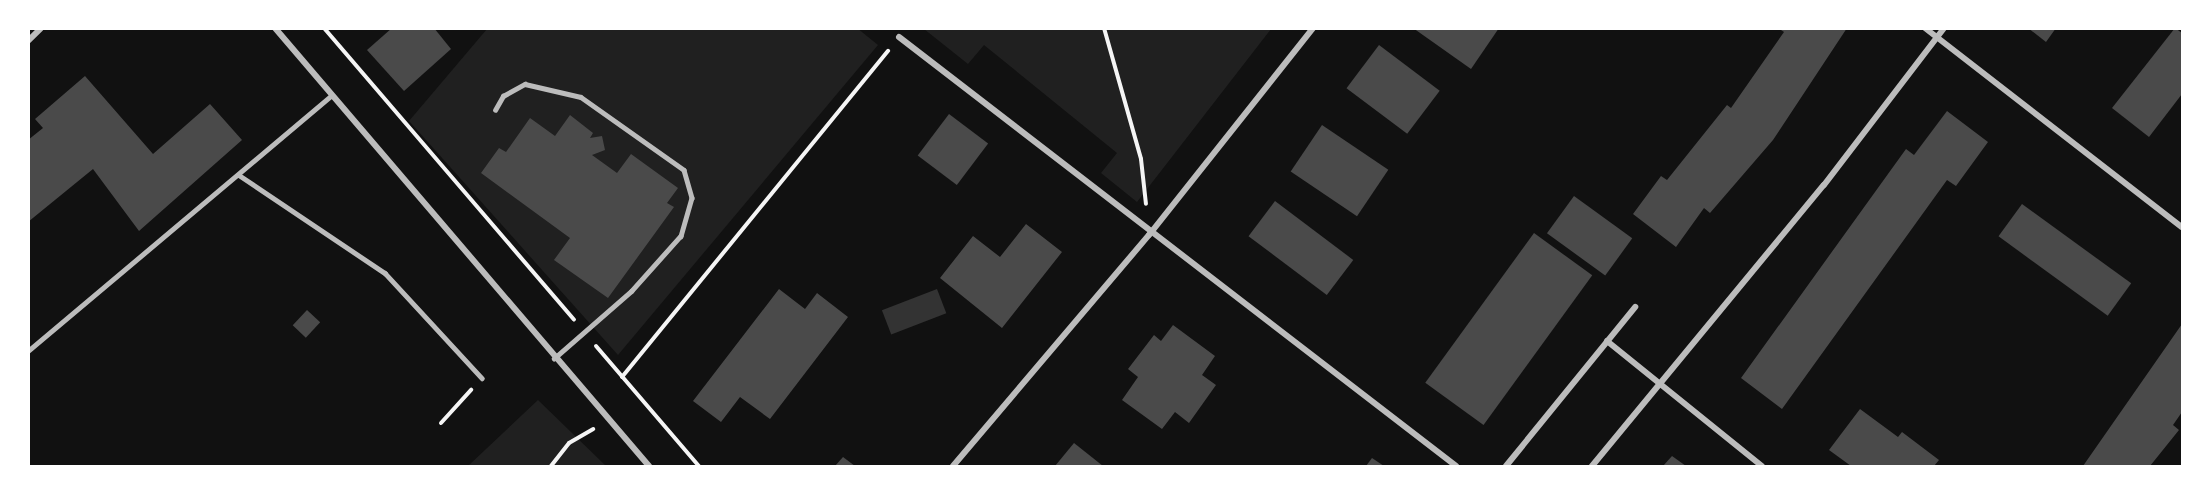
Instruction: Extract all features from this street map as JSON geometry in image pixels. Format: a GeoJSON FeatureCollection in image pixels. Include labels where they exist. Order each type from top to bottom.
{"type":"FeatureCollection","features":[{"type":"Feature","properties":{"kind":"street"},"geometry":{"type":"LineString","coordinates":[[28,41],[41,28]]}},
{"type":"Feature","properties":{"kind":"street"},"geometry":{"type":"LineString","coordinates":[[275,28],[330,97],[554,359],[649,466]]}},
{"type":"Feature","properties":{"kind":"street"},"geometry":{"type":"LineString","coordinates":[[953,466],[1149,235],[1312,28]]}},
{"type":"Feature","properties":{"kind":"street"},"geometry":{"type":"LineString","coordinates":[[1925,28],[2182,227]]}},
{"type":"Feature","properties":{"kind":"street"},"geometry":{"type":"LineString","coordinates":[[1592,466],[1659,382],[1824,185],[1944,28]]}},
{"type":"Feature","properties":{"kind":"street"},"geometry":{"type":"LineString","coordinates":[[899,37],[1149,235],[1456,466]]}},
{"type":"Feature","properties":{"kind":"street"},"geometry":{"type":"LineString","coordinates":[[1506,466],[1635,307]]}},
{"type":"Feature","properties":{"kind":"street"},"geometry":{"type":"LineString","coordinates":[[1607,341],[1762,466]]}},
{"type":"Feature","properties":{"kind":"lane"},"geometry":{"type":"LineString","coordinates":[[495,110],[503,96],[525,84],[581,97],[684,170],[692,198],[681,236],[632,291],[554,359]]}},
{"type":"Feature","properties":{"kind":"lane"},"geometry":{"type":"LineString","coordinates":[[28,351],[330,97]]}},
{"type":"Feature","properties":{"kind":"lane"},"geometry":{"type":"LineString","coordinates":[[238,175],[385,273],[482,378]]}},
{"type":"Feature","properties":{"kind":"path"},"geometry":{"type":"LineString","coordinates":[[324,28],[699,466]]}},
{"type":"Feature","properties":{"kind":"path"},"geometry":{"type":"LineString","coordinates":[[1104,28],[1141,159],[1149,235]]}},
{"type":"Feature","properties":{"kind":"path"},"geometry":{"type":"LineString","coordinates":[[622,377],[899,37]]}},
{"type":"Feature","properties":{"kind":"path"},"geometry":{"type":"LineString","coordinates":[[441,423],[482,378]]}},
{"type":"Feature","properties":{"kind":"path"},"geometry":{"type":"LineString","coordinates":[[550,466],[569,443],[609,419]]}},
{"type":"Feature","properties":{"kind":"shaded area"},"geometry":{"type":"Polygon","coordinates":[[[857,28],[878,45],[618,355],[409,121],[487,29],[857,28]]]}},
{"type":"Feature","properties":{"kind":"shaded area"},"geometry":{"type":"Polygon","coordinates":[[[924,29],[1271,29],[1137,202],[1101,173],[1117,153],[984,45],[968,64],[924,29]]]}},
{"type":"Feature","properties":{"kind":"shaded area"},"geometry":{"type":"Polygon","coordinates":[[[937,289],[946,313],[891,334],[882,310],[937,289]]]}},
{"type":"Feature","properties":{"kind":"shaded area"},"geometry":{"type":"Polygon","coordinates":[[[538,400],[606,466],[468,466],[538,400]]]}},
{"type":"Feature","properties":{"kind":"building"},"geometry":{"type":"Polygon","coordinates":[[[392,28],[434,28],[451,49],[404,91],[367,50],[392,28]]]}},
{"type":"Feature","properties":{"kind":"building"},"geometry":{"type":"Polygon","coordinates":[[[1413,28],[1499,28],[1471,69],[1413,28]]]}},
{"type":"Feature","properties":{"kind":"building"},"geometry":{"type":"Polygon","coordinates":[[[1778,28],[1847,28],[1773,140],[1710,213],[1704,208],[1676,247],[1633,214],[1661,176],[1667,180],[1727,105],[1731,108],[1784,32],[1778,28]]]}},
{"type":"Feature","properties":{"kind":"building"},"geometry":{"type":"Polygon","coordinates":[[[2028,28],[2056,28],[2046,42],[2028,28]]]}},
{"type":"Feature","properties":{"kind":"building"},"geometry":{"type":"Polygon","coordinates":[[[2175,28],[2182,33],[2182,94],[2149,137],[2112,108],[2175,28]]]}},
{"type":"Feature","properties":{"kind":"building"},"geometry":{"type":"Polygon","coordinates":[[[1379,45],[1440,91],[1407,134],[1347,88],[1379,45]]]}},
{"type":"Feature","properties":{"kind":"building"},"geometry":{"type":"Polygon","coordinates":[[[85,76],[153,154],[210,104],[242,140],[139,231],[93,169],[28,222],[28,140],[43,128],[35,119],[85,76]]]}},
{"type":"Feature","properties":{"kind":"building"},"geometry":{"type":"Polygon","coordinates":[[[1947,111],[1988,142],[1956,186],[1947,180],[1782,409],[1741,378],[1906,149],[1914,155],[1947,111]]]}},
{"type":"Feature","properties":{"kind":"building"},"geometry":{"type":"Polygon","coordinates":[[[949,114],[988,143],[957,185],[918,156],[949,114]]]}},
{"type":"Feature","properties":{"kind":"building"},"geometry":{"type":"Polygon","coordinates":[[[570,115],[593,133],[590,138],[602,136],[605,150],[592,155],[617,173],[631,154],[678,188],[667,203],[674,207],[608,298],[554,260],[570,238],[481,173],[499,148],[506,152],[530,118],[555,136],[570,115]]]}},
{"type":"Feature","properties":{"kind":"building"},"geometry":{"type":"Polygon","coordinates":[[[1322,125],[1388,170],[1357,216],[1291,171],[1322,125]]]}},
{"type":"Feature","properties":{"kind":"building"},"geometry":{"type":"Polygon","coordinates":[[[1574,196],[1632,238],[1605,276],[1547,233],[1574,196]]]}},
{"type":"Feature","properties":{"kind":"building"},"geometry":{"type":"Polygon","coordinates":[[[1275,201],[1353,260],[1327,295],[1249,236],[1275,201]]]}},
{"type":"Feature","properties":{"kind":"building"},"geometry":{"type":"Polygon","coordinates":[[[2022,204],[2131,283],[2108,316],[1998,236],[2022,204]]]}},
{"type":"Feature","properties":{"kind":"building"},"geometry":{"type":"Polygon","coordinates":[[[1026,224],[1062,252],[1002,328],[940,278],[973,236],[1000,257],[1026,224]]]}},
{"type":"Feature","properties":{"kind":"building"},"geometry":{"type":"Polygon","coordinates":[[[1534,233],[1592,275],[1484,425],[1425,383],[1534,233]]]}},
{"type":"Feature","properties":{"kind":"building"},"geometry":{"type":"Polygon","coordinates":[[[779,289],[805,309],[817,293],[848,317],[770,419],[740,397],[721,422],[693,401],[779,289]]]}},
{"type":"Feature","properties":{"kind":"building"},"geometry":{"type":"Polygon","coordinates":[[[307,310],[320,322],[306,338],[293,325],[307,310]]]}},
{"type":"Feature","properties":{"kind":"building"},"geometry":{"type":"Polygon","coordinates":[[[2182,324],[2182,412],[2173,425],[2179,430],[2150,466],[2083,466],[2182,324]]]}},
{"type":"Feature","properties":{"kind":"building"},"geometry":{"type":"Polygon","coordinates":[[[1173,325],[1215,356],[1202,375],[1216,385],[1189,423],[1175,412],[1162,429],[1122,400],[1138,377],[1128,369],[1154,335],[1161,341],[1173,325]]]}},
{"type":"Feature","properties":{"kind":"building"},"geometry":{"type":"Polygon","coordinates":[[[1860,409],[1898,437],[1902,432],[1939,460],[1934,466],[1851,466],[1829,450],[1860,409]]]}},
{"type":"Feature","properties":{"kind":"building"},"geometry":{"type":"Polygon","coordinates":[[[1074,443],[1103,466],[1055,466],[1074,443]]]}},
{"type":"Feature","properties":{"kind":"building"},"geometry":{"type":"Polygon","coordinates":[[[1672,456],[1686,466],[1663,466],[1672,456]]]}},
{"type":"Feature","properties":{"kind":"building"},"geometry":{"type":"Polygon","coordinates":[[[843,457],[855,466],[835,466],[843,457]]]}},
{"type":"Feature","properties":{"kind":"building"},"geometry":{"type":"Polygon","coordinates":[[[1372,458],[1384,466],[1366,466],[1372,458]]]}}]}
